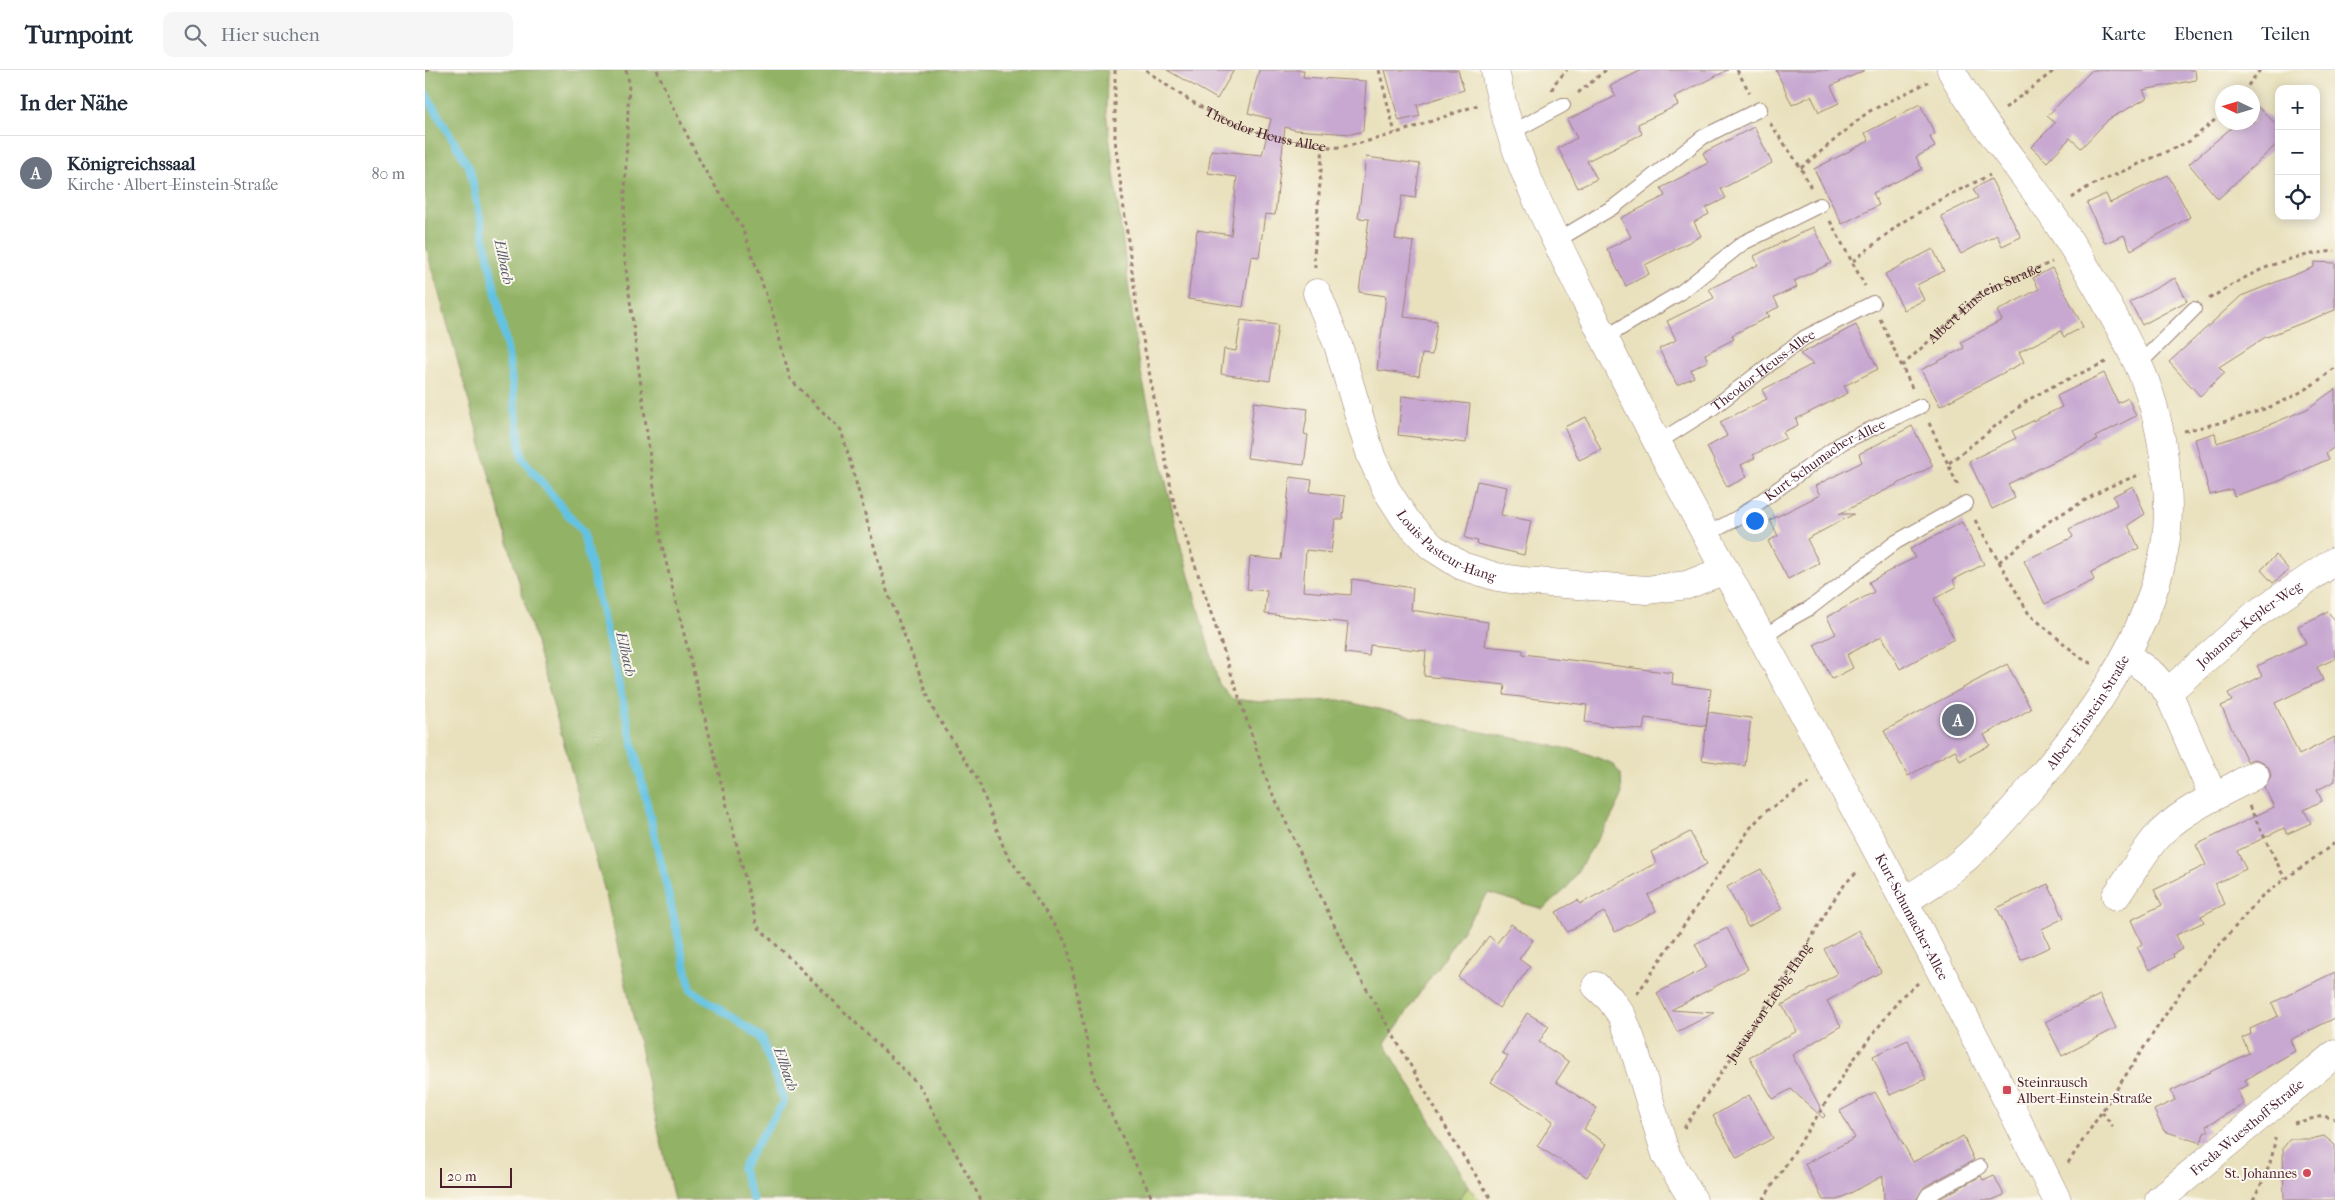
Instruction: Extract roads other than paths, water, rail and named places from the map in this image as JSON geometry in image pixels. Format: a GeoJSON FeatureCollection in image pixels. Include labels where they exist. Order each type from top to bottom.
{"type":"FeatureCollection","features":[{"type":"Feature","properties":{"kind":"street"},"geometry":{"type":"LineString","coordinates":[[1495,70],[1510,133],[1526,180],[1657,443],[1725,570]]}},
{"type":"Feature","properties":{"kind":"street","name":"Albert-Einstein-Straße"},"geometry":{"type":"LineString","coordinates":[[1904,902],[1961,862],[1993,832],[2066,747],[2120,666],[2149,605],[2164,550],[2169,496],[2160,436],[2135,357],[2110,308],[2050,212],[1985,124],[1951,70]]}},
{"type":"Feature","properties":{"kind":"street","name":"Louis-Pasteur-Hang"},"geometry":{"type":"LineString","coordinates":[[1317,293],[1337,345],[1371,456],[1386,489],[1406,520],[1432,547],[1462,566],[1497,577],[1523,582],[1647,590],[1687,585],[1725,570]]}},
{"type":"Feature","properties":{"kind":"street","name":"Johannes-Kepler-Weg"},"geometry":{"type":"LineString","coordinates":[[2168,692],[2256,614],[2335,561]]}},
{"type":"Feature","properties":{"kind":"street","name":"Kurt-Schumacher-Allee"},"geometry":{"type":"LineString","coordinates":[[1725,570],[1939,968],[2054,1194]]}},
{"type":"Feature","properties":{"kind":"street"},"geometry":{"type":"LineString","coordinates":[[2120,666],[2152,674],[2168,692],[2213,796]]}},
{"type":"Feature","properties":{"kind":"street"},"geometry":{"type":"LineString","coordinates":[[2117,896],[2156,838],[2174,822],[2213,796],[2247,780]]}},
{"type":"Feature","properties":{"kind":"street"},"geometry":{"type":"LineString","coordinates":[[1595,986],[1610,999],[1622,1016],[1632,1042],[1666,1155],[1693,1200]]}},
{"type":"Feature","properties":{"kind":"street","name":"Freda-Wuesthoff-Straße"},"geometry":{"type":"LineString","coordinates":[[2159,1200],[2335,1054]]}},
{"type":"Feature","properties":{"kind":"lane"},"geometry":{"type":"LineString","coordinates":[[1510,133],[1563,105]]}},
{"type":"Feature","properties":{"kind":"lane"},"geometry":{"type":"LineString","coordinates":[[1556,242],[1615,206],[1703,137],[1760,109]]}},
{"type":"Feature","properties":{"kind":"lane"},"geometry":{"type":"LineString","coordinates":[[1604,338],[1680,293],[1743,242],[1820,205]]}},
{"type":"Feature","properties":{"kind":"lane","name":"Theodor-Heuss-Allee"},"geometry":{"type":"LineString","coordinates":[[1657,443],[1714,408],[1804,338],[1873,303]]}},
{"type":"Feature","properties":{"kind":"lane"},"geometry":{"type":"LineString","coordinates":[[2135,357],[2194,309]]}},
{"type":"Feature","properties":{"kind":"lane","name":"Kurt-Schumacher-Allee"},"geometry":{"type":"LineString","coordinates":[[1706,535],[1739,517],[1843,442],[1921,406]]}},
{"type":"Feature","properties":{"kind":"lane"},"geometry":{"type":"LineString","coordinates":[[1762,638],[1811,608],[1896,542],[1966,503]]}},
{"type":"Feature","properties":{"kind":"lane"},"geometry":{"type":"LineString","coordinates":[[1925,1200],[1928,1194],[1980,1167]]}},
{"type":"Feature","properties":{"kind":"waterway","name":"Ellbach"},"geometry":{"type":"LineString","coordinates":[[425,93],[470,169],[508,353],[522,458],[583,533],[691,990],[761,1037],[784,1101],[742,1168],[753,1200]]}},
{"type":"Feature","properties":{"kind":"place","name":"Königreichssaal"},"geometry":{"type":"Point","coordinates":[1958,720]}},
{"type":"Feature","properties":{"kind":"place","name":"Steinrausch Albert-Einstein-Straße"},"geometry":{"type":"Point","coordinates":[2007,1090]}},
{"type":"Feature","properties":{"kind":"place","name":"St. Johannes"},"geometry":{"type":"Point","coordinates":[2307,1173]}}]}
